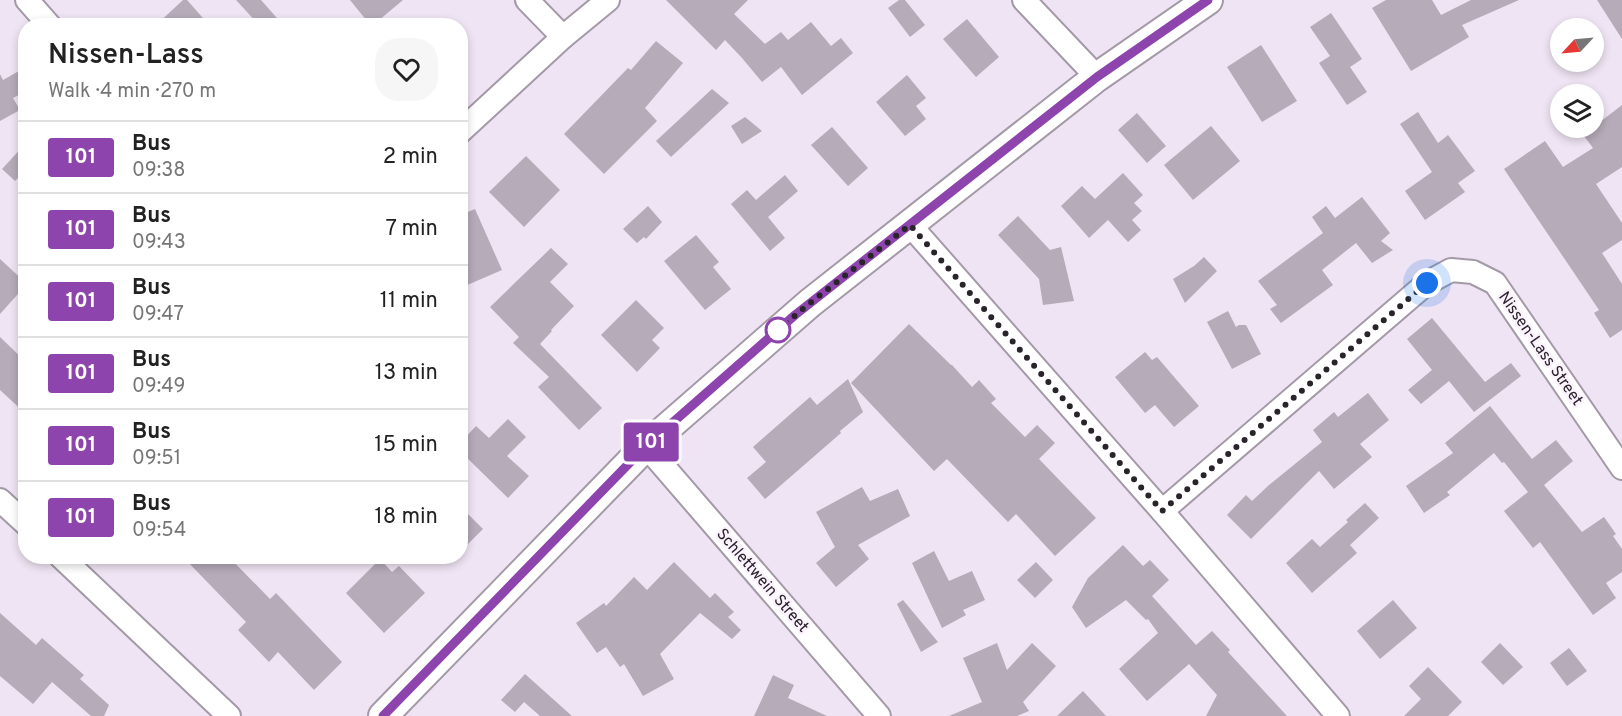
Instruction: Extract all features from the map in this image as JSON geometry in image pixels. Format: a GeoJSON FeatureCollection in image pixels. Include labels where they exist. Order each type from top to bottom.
{"type":"FeatureCollection","features":[{"type":"Feature","properties":{"kind":"street"},"geometry":{"type":"LineString","coordinates":[[27,0],[43,18]]}},
{"type":"Feature","properties":{"kind":"street"},"geometry":{"type":"LineString","coordinates":[[527,0],[563,37]]}},
{"type":"Feature","properties":{"kind":"street"},"geometry":{"type":"LineString","coordinates":[[468,125],[563,37],[608,0]]}},
{"type":"Feature","properties":{"kind":"street"},"geometry":{"type":"LineString","coordinates":[[1024,0],[1097,77]]}},
{"type":"Feature","properties":{"kind":"street"},"geometry":{"type":"LineString","coordinates":[[383,716],[646,446],[810,303],[1097,77],[1208,0]]}},
{"type":"Feature","properties":{"kind":"street"},"geometry":{"type":"LineString","coordinates":[[910,225],[1162,511],[1338,716]]}},
{"type":"Feature","properties":{"kind":"street","name":"Nissen-Lass Street"},"geometry":{"type":"LineString","coordinates":[[1162,511],[1427,283],[1451,270],[1473,272],[1495,283],[1622,468]]}},
{"type":"Feature","properties":{"kind":"street","name":"Schlettwein Street"},"geometry":{"type":"LineString","coordinates":[[646,446],[879,716]]}},
{"type":"Feature","properties":{"kind":"street"},"geometry":{"type":"LineString","coordinates":[[0,500],[18,517]]}},
{"type":"Feature","properties":{"kind":"street"},"geometry":{"type":"LineString","coordinates":[[68,564],[229,716]]}},
{"type":"Feature","properties":{"kind":"building"},"geometry":{"type":"Polygon","coordinates":[[[183,0],[187,0],[203,18],[164,18],[183,0]]]}},
{"type":"Feature","properties":{"kind":"building"},"geometry":{"type":"Polygon","coordinates":[[[236,0],[261,0],[277,18],[253,18],[236,0]]]}},
{"type":"Feature","properties":{"kind":"building"},"geometry":{"type":"Polygon","coordinates":[[[350,0],[403,0],[382,18],[365,18],[350,0]]]}},
{"type":"Feature","properties":{"kind":"building"},"geometry":{"type":"Polygon","coordinates":[[[666,0],[748,0],[734,14],[765,44],[781,32],[788,40],[811,22],[831,46],[841,38],[853,53],[802,95],[781,67],[762,82],[725,40],[716,50],[666,0]]]}},
{"type":"Feature","properties":{"kind":"building"},"geometry":{"type":"Polygon","coordinates":[[[899,0],[905,0],[925,25],[910,37],[888,8],[899,0]]]}},
{"type":"Feature","properties":{"kind":"building"},"geometry":{"type":"Polygon","coordinates":[[[1386,0],[1432,0],[1441,15],[1471,0],[1519,0],[1462,25],[1469,37],[1411,71],[1372,8],[1386,0]]]}},
{"type":"Feature","properties":{"kind":"building"},"geometry":{"type":"Polygon","coordinates":[[[1597,0],[1622,0],[1622,39],[1597,0]]]}},
{"type":"Feature","properties":{"kind":"building"},"geometry":{"type":"Polygon","coordinates":[[[1331,13],[1362,59],[1350,67],[1367,92],[1347,105],[1319,63],[1330,56],[1310,27],[1331,13]]]}},
{"type":"Feature","properties":{"kind":"building"},"geometry":{"type":"Polygon","coordinates":[[[967,19],[999,57],[976,77],[943,39],[967,19]]]}},
{"type":"Feature","properties":{"kind":"building"},"geometry":{"type":"Polygon","coordinates":[[[656,41],[683,63],[645,108],[657,121],[604,174],[564,134],[628,68],[631,70],[656,41]]]}},
{"type":"Feature","properties":{"kind":"building"},"geometry":{"type":"Polygon","coordinates":[[[1261,45],[1297,101],[1262,122],[1227,67],[1261,45]]]}},
{"type":"Feature","properties":{"kind":"building"},"geometry":{"type":"Polygon","coordinates":[[[18,72],[18,95],[13,98],[18,111],[0,121],[0,74],[3,80],[18,72]]]}},
{"type":"Feature","properties":{"kind":"building"},"geometry":{"type":"Polygon","coordinates":[[[907,75],[926,98],[916,106],[926,119],[905,136],[876,102],[907,75]]]}},
{"type":"Feature","properties":{"kind":"building"},"geometry":{"type":"Polygon","coordinates":[[[712,89],[729,103],[671,157],[656,141],[712,89]]]}},
{"type":"Feature","properties":{"kind":"building"},"geometry":{"type":"Polygon","coordinates":[[[1622,105],[1622,167],[1596,184],[1622,223],[1622,240],[1602,253],[1622,284],[1622,330],[1610,338],[1594,313],[1599,310],[1504,169],[1545,141],[1563,167],[1593,148],[1586,138],[1604,138],[1604,119],[1622,105]]]}},
{"type":"Feature","properties":{"kind":"building"},"geometry":{"type":"Polygon","coordinates":[[[1418,112],[1438,143],[1448,135],[1475,171],[1458,183],[1465,192],[1425,220],[1405,191],[1432,172],[1400,124],[1418,112]]]}},
{"type":"Feature","properties":{"kind":"building"},"geometry":{"type":"Polygon","coordinates":[[[1137,113],[1166,146],[1147,163],[1118,130],[1137,113]]]}},
{"type":"Feature","properties":{"kind":"building"},"geometry":{"type":"Polygon","coordinates":[[[745,117],[762,131],[742,144],[731,126],[745,117]]]}},
{"type":"Feature","properties":{"kind":"building"},"geometry":{"type":"Polygon","coordinates":[[[1211,126],[1240,161],[1193,200],[1164,165],[1211,126]]]}},
{"type":"Feature","properties":{"kind":"building"},"geometry":{"type":"Polygon","coordinates":[[[832,127],[868,168],[848,186],[811,145],[832,127]]]}},
{"type":"Feature","properties":{"kind":"building"},"geometry":{"type":"Polygon","coordinates":[[[18,152],[18,178],[15,181],[2,169],[18,152]]]}},
{"type":"Feature","properties":{"kind":"building"},"geometry":{"type":"Polygon","coordinates":[[[526,156],[560,190],[524,227],[489,192],[526,156]]]}},
{"type":"Feature","properties":{"kind":"building"},"geometry":{"type":"Polygon","coordinates":[[[1123,173],[1143,195],[1134,203],[1142,211],[1132,220],[1141,230],[1128,242],[1108,220],[1089,238],[1061,206],[1082,186],[1095,199],[1123,173]]]}},
{"type":"Feature","properties":{"kind":"building"},"geometry":{"type":"Polygon","coordinates":[[[785,175],[798,191],[768,217],[785,238],[770,251],[731,204],[747,190],[756,200],[785,175]]]}},
{"type":"Feature","properties":{"kind":"building"},"geometry":{"type":"Polygon","coordinates":[[[1362,197],[1390,233],[1381,241],[1393,250],[1372,263],[1356,243],[1322,270],[1333,285],[1281,323],[1270,309],[1277,305],[1258,281],[1323,233],[1312,217],[1326,206],[1335,218],[1362,197]]]}},
{"type":"Feature","properties":{"kind":"building"},"geometry":{"type":"Polygon","coordinates":[[[648,206],[662,222],[646,239],[644,237],[637,243],[623,229],[648,206]]]}},
{"type":"Feature","properties":{"kind":"building"},"geometry":{"type":"Polygon","coordinates":[[[475,209],[502,270],[468,285],[468,212],[475,209]]]}},
{"type":"Feature","properties":{"kind":"building"},"geometry":{"type":"Polygon","coordinates":[[[1018,216],[1050,250],[1061,247],[1074,301],[1043,305],[1039,279],[998,235],[1018,216]]]}},
{"type":"Feature","properties":{"kind":"building"},"geometry":{"type":"Polygon","coordinates":[[[696,235],[719,262],[713,267],[731,289],[705,310],[664,261],[696,235]]]}},
{"type":"Feature","properties":{"kind":"building"},"geometry":{"type":"Polygon","coordinates":[[[551,248],[568,264],[550,282],[574,306],[540,344],[602,408],[579,430],[538,387],[549,377],[513,343],[519,337],[490,307],[551,248]]]}},
{"type":"Feature","properties":{"kind":"building"},"geometry":{"type":"Polygon","coordinates":[[[1204,257],[1217,271],[1185,303],[1173,279],[1204,257]]]}},
{"type":"Feature","properties":{"kind":"building"},"geometry":{"type":"Polygon","coordinates":[[[0,259],[18,276],[18,294],[0,314],[0,259]]]}},
{"type":"Feature","properties":{"kind":"building"},"geometry":{"type":"Polygon","coordinates":[[[636,300],[664,328],[652,340],[660,348],[637,372],[601,335],[636,300]]]}},
{"type":"Feature","properties":{"kind":"building"},"geometry":{"type":"Polygon","coordinates":[[[1228,311],[1236,327],[1246,325],[1261,354],[1232,369],[1207,322],[1228,311]]]}},
{"type":"Feature","properties":{"kind":"building"},"geometry":{"type":"Polygon","coordinates":[[[1432,318],[1485,382],[1511,363],[1521,376],[1474,412],[1449,381],[1421,404],[1408,390],[1432,370],[1407,339],[1432,318]]]}},
{"type":"Feature","properties":{"kind":"building"},"geometry":{"type":"Polygon","coordinates":[[[909,324],[972,387],[979,380],[996,399],[991,403],[1025,437],[1037,425],[1055,443],[1039,459],[1096,518],[1055,556],[1016,514],[1008,522],[947,459],[934,471],[851,383],[909,324]]]}},
{"type":"Feature","properties":{"kind":"building"},"geometry":{"type":"Polygon","coordinates":[[[0,337],[18,354],[18,407],[0,390],[0,337]]]}},
{"type":"Feature","properties":{"kind":"building"},"geometry":{"type":"Polygon","coordinates":[[[1145,352],[1152,360],[1157,357],[1199,406],[1174,427],[1155,405],[1145,413],[1115,377],[1145,352]]]}},
{"type":"Feature","properties":{"kind":"building"},"geometry":{"type":"Polygon","coordinates":[[[848,379],[863,412],[765,499],[747,478],[766,462],[753,447],[810,397],[817,405],[848,379]]]}},
{"type":"Feature","properties":{"kind":"building"},"geometry":{"type":"Polygon","coordinates":[[[1368,393],[1389,420],[1360,444],[1372,457],[1334,489],[1319,471],[1251,539],[1227,515],[1246,495],[1252,501],[1322,442],[1313,430],[1334,412],[1338,417],[1368,393]]]}},
{"type":"Feature","properties":{"kind":"building"},"geometry":{"type":"Polygon","coordinates":[[[1490,406],[1532,459],[1556,440],[1573,461],[1544,485],[1582,532],[1604,517],[1616,534],[1613,536],[1622,549],[1622,572],[1606,583],[1616,598],[1593,615],[1540,542],[1533,548],[1504,511],[1528,492],[1494,453],[1447,492],[1450,495],[1424,513],[1406,486],[1453,453],[1445,443],[1490,406]]]}},
{"type":"Feature","properties":{"kind":"building"},"geometry":{"type":"Polygon","coordinates":[[[508,419],[526,437],[507,456],[529,476],[508,498],[468,459],[468,434],[476,426],[489,438],[508,419]]]}},
{"type":"Feature","properties":{"kind":"building"},"geometry":{"type":"Polygon","coordinates":[[[862,487],[870,501],[898,489],[910,516],[858,545],[869,559],[836,587],[816,563],[835,547],[816,512],[862,487]]]}},
{"type":"Feature","properties":{"kind":"building"},"geometry":{"type":"Polygon","coordinates":[[[1365,503],[1379,518],[1350,545],[1357,553],[1312,593],[1286,563],[1312,539],[1320,547],[1365,503]]]}},
{"type":"Feature","properties":{"kind":"building"},"geometry":{"type":"Polygon","coordinates":[[[468,514],[483,529],[468,544],[468,514]]]}},
{"type":"Feature","properties":{"kind":"building"},"geometry":{"type":"Polygon","coordinates":[[[1123,545],[1143,566],[1150,560],[1169,580],[1152,596],[1196,645],[1212,631],[1230,650],[1228,652],[1287,716],[1206,716],[1217,695],[1189,664],[1147,701],[1119,669],[1158,633],[1148,619],[1146,620],[1126,600],[1086,628],[1072,607],[1088,578],[1123,545]]]}},
{"type":"Feature","properties":{"kind":"building"},"geometry":{"type":"Polygon","coordinates":[[[934,551],[949,581],[972,571],[985,600],[963,610],[966,615],[942,628],[912,563],[934,551]]]}},
{"type":"Feature","properties":{"kind":"building"},"geometry":{"type":"Polygon","coordinates":[[[674,562],[710,598],[715,593],[734,612],[728,617],[741,630],[732,639],[700,613],[660,654],[674,679],[643,696],[624,664],[620,667],[606,647],[597,653],[576,623],[604,603],[606,606],[634,577],[647,590],[674,562]]]}},
{"type":"Feature","properties":{"kind":"building"},"geometry":{"type":"Polygon","coordinates":[[[1036,562],[1053,580],[1035,598],[1017,580],[1036,562]]]}},
{"type":"Feature","properties":{"kind":"building"},"geometry":{"type":"Polygon","coordinates":[[[190,564],[236,564],[270,599],[276,593],[342,662],[314,690],[278,652],[269,662],[238,630],[246,622],[190,564]]]}},
{"type":"Feature","properties":{"kind":"building"},"geometry":{"type":"Polygon","coordinates":[[[375,564],[385,564],[392,572],[399,566],[425,593],[384,633],[346,593],[375,564]]]}},
{"type":"Feature","properties":{"kind":"building"},"geometry":{"type":"Polygon","coordinates":[[[903,600],[938,642],[921,652],[897,604],[903,600]]]}},
{"type":"Feature","properties":{"kind":"building"},"geometry":{"type":"Polygon","coordinates":[[[1393,600],[1417,628],[1380,659],[1357,631],[1393,600]]]}},
{"type":"Feature","properties":{"kind":"building"},"geometry":{"type":"Polygon","coordinates":[[[0,613],[36,645],[42,638],[84,675],[80,679],[109,705],[104,716],[91,716],[52,682],[33,704],[0,676],[0,613]]]}},
{"type":"Feature","properties":{"kind":"building"},"geometry":{"type":"Polygon","coordinates":[[[997,643],[1007,670],[1032,643],[1056,666],[1023,702],[1029,711],[1017,716],[949,716],[982,702],[963,658],[997,643]]]}},
{"type":"Feature","properties":{"kind":"building"},"geometry":{"type":"Polygon","coordinates":[[[1500,643],[1523,667],[1503,685],[1481,662],[1500,643]]]}},
{"type":"Feature","properties":{"kind":"building"},"geometry":{"type":"Polygon","coordinates":[[[1569,648],[1587,671],[1567,686],[1550,663],[1569,648]]]}},
{"type":"Feature","properties":{"kind":"building"},"geometry":{"type":"Polygon","coordinates":[[[1428,667],[1462,702],[1448,716],[1404,716],[1421,699],[1409,686],[1428,667]]]}},
{"type":"Feature","properties":{"kind":"building"},"geometry":{"type":"Polygon","coordinates":[[[525,674],[572,716],[540,716],[524,702],[515,712],[501,700],[525,674]]]}},
{"type":"Feature","properties":{"kind":"building"},"geometry":{"type":"Polygon","coordinates":[[[773,675],[794,685],[788,698],[827,716],[754,716],[773,675]]]}},
{"type":"Feature","properties":{"kind":"building"},"geometry":{"type":"Polygon","coordinates":[[[1083,691],[1106,716],[1057,716],[1083,691]]]}},
{"type":"Feature","properties":{"kind":"bus line","name":"101"},"geometry":{"type":"LineString","coordinates":[[383,716],[646,446],[795,315],[1097,77],[1208,0]]}},
{"type":"Feature","properties":{"kind":"route"},"geometry":{"type":"LineString","coordinates":[[778,330],[910,225],[1162,511],[1427,283]]}}]}
